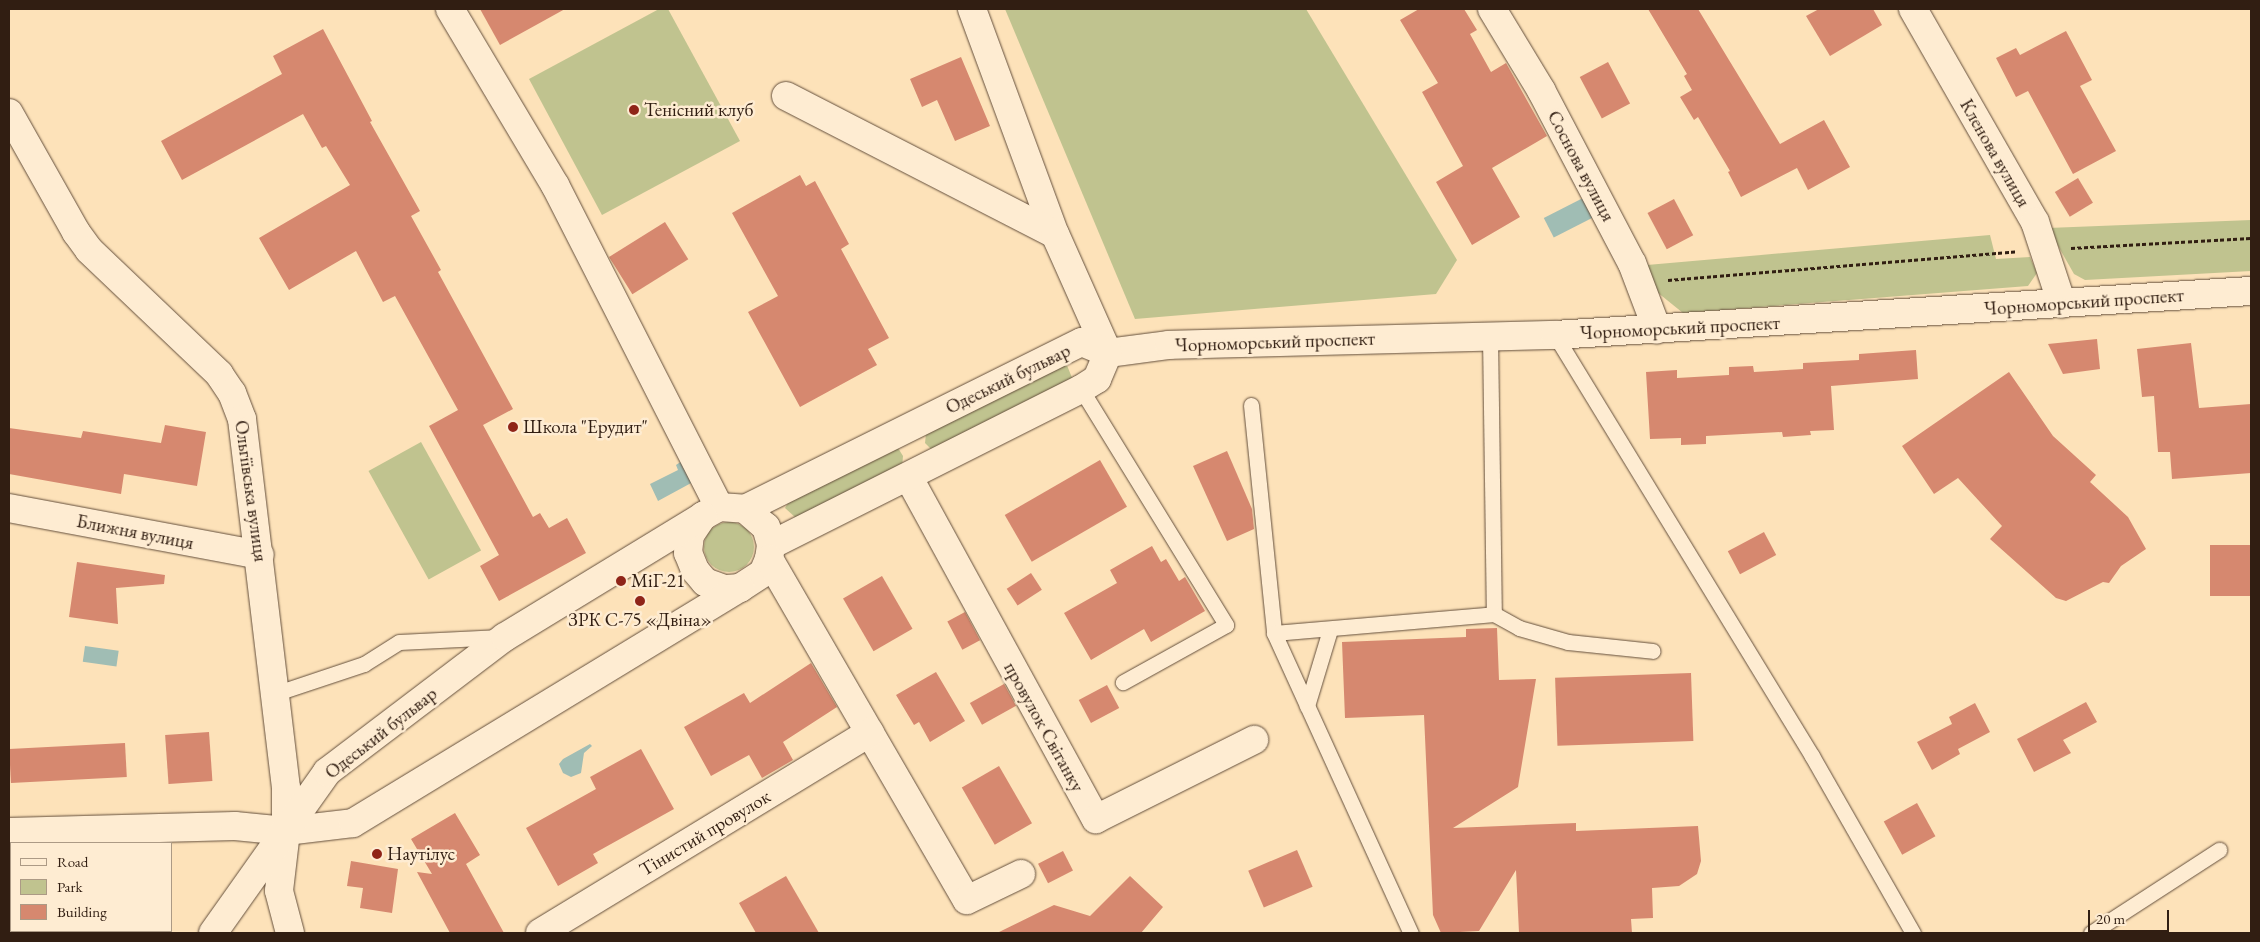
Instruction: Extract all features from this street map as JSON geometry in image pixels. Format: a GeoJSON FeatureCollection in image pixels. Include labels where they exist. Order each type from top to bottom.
{"type":"FeatureCollection","features":[{"type":"Feature","properties":{"kind":"street"},"geometry":{"type":"LineString","coordinates":[[450,9],[555,185],[714,517],[769,544],[870,732],[967,900],[1021,874]]}},
{"type":"Feature","properties":{"kind":"street"},"geometry":{"type":"LineString","coordinates":[[769,544],[909,478],[1081,389],[1097,379],[1108,352],[1056,234],[972,9]]}},
{"type":"Feature","properties":{"kind":"street","name":"Соснова вулиця"},"geometry":{"type":"LineString","coordinates":[[1492,9],[1541,90],[1640,282],[1657,329]]}},
{"type":"Feature","properties":{"kind":"street","name":"Кленова вулиця"},"geometry":{"type":"LineString","coordinates":[[1913,9],[2035,222],[2062,304]]}},
{"type":"Feature","properties":{"kind":"street"},"geometry":{"type":"LineString","coordinates":[[786,96],[1056,234]]}},
{"type":"Feature","properties":{"kind":"street","name":"Ольгіївська вулиця"},"geometry":{"type":"LineString","coordinates":[[9,113],[76,232],[89,250],[219,374],[232,393],[242,419],[277,693],[286,788],[286,831],[279,891],[290,933]]}},
{"type":"Feature","properties":{"kind":"street","name":"Чорноморський проспект"},"geometry":{"type":"LineString","coordinates":[[1108,352],[1169,345],[1555,335],[2251,291]]}},
{"type":"Feature","properties":{"kind":"street","name":"Одеський бульвар"},"geometry":{"type":"LineString","coordinates":[[213,933],[239,892],[286,831],[327,772],[505,637],[714,517],[1082,342],[1108,352]]}},
{"type":"Feature","properties":{"kind":"street","name":"провулок Світанку"},"geometry":{"type":"LineString","coordinates":[[909,478],[1096,819],[1254,740]]}},
{"type":"Feature","properties":{"kind":"street","name":"Ближня вулиця"},"geometry":{"type":"LineString","coordinates":[[9,508],[260,556]]}},
{"type":"Feature","properties":{"kind":"street"},"geometry":{"type":"LineString","coordinates":[[714,517],[688,552],[695,570],[705,582],[732,588]]}},
{"type":"Feature","properties":{"kind":"street"},"geometry":{"type":"LineString","coordinates":[[9,832],[235,826],[286,831],[353,822],[732,588],[763,573],[769,544]]}},
{"type":"Feature","properties":{"kind":"street","name":"Тінистий провулок"},"geometry":{"type":"LineString","coordinates":[[540,933],[870,732]]}},
{"type":"Feature","properties":{"kind":"lane"},"geometry":{"type":"LineString","coordinates":[[1555,335],[1812,756],[1913,933]]}},
{"type":"Feature","properties":{"kind":"lane"},"geometry":{"type":"LineString","coordinates":[[1490,336],[1494,614]]}},
{"type":"Feature","properties":{"kind":"lane"},"geometry":{"type":"LineString","coordinates":[[1081,389],[1226,625],[1123,682]]}},
{"type":"Feature","properties":{"kind":"lane"},"geometry":{"type":"LineString","coordinates":[[1251,405],[1274,633],[1410,933]]}},
{"type":"Feature","properties":{"kind":"lane"},"geometry":{"type":"LineString","coordinates":[[1274,633],[1330,630],[1494,614],[1519,628],[1568,642],[1653,651]]}},
{"type":"Feature","properties":{"kind":"lane"},"geometry":{"type":"LineString","coordinates":[[1307,706],[1330,630]]}},
{"type":"Feature","properties":{"kind":"lane"},"geometry":{"type":"LineString","coordinates":[[277,693],[364,664],[399,642],[505,637]]}},
{"type":"Feature","properties":{"kind":"lane"},"geometry":{"type":"LineString","coordinates":[[2091,933],[2219,850]]}},
{"type":"Feature","properties":{"kind":"path"},"geometry":{"type":"LineString","coordinates":[[1640,282],[2044,249],[2251,238]]}},
{"type":"Feature","properties":{"kind":"green space","name":"Тенісний клуб"},"geometry":{"type":"Polygon","coordinates":[[[659,9],[668,9],[740,141],[602,215],[529,79],[659,9]]]}},
{"type":"Feature","properties":{"kind":"green space"},"geometry":{"type":"Polygon","coordinates":[[[1005,9],[1306,9],[1457,260],[1436,294],[1135,319],[1005,9]]]}},
{"type":"Feature","properties":{"kind":"green space"},"geometry":{"type":"Polygon","coordinates":[[[2251,220],[2251,271],[2085,280],[2074,274],[2048,228],[2251,220]]]}},
{"type":"Feature","properties":{"kind":"green space"},"geometry":{"type":"Polygon","coordinates":[[[1990,235],[1996,259],[2030,257],[2037,273],[2028,286],[1683,313],[1657,292],[1647,265],[1990,235]]]}},
{"type":"Feature","properties":{"kind":"green space"},"geometry":{"type":"Polygon","coordinates":[[[1066,363],[1075,385],[933,451],[925,443],[926,434],[1066,363]]]}},
{"type":"Feature","properties":{"kind":"green space"},"geometry":{"type":"Polygon","coordinates":[[[421,442],[481,550],[429,580],[369,471],[421,442]]]}},
{"type":"Feature","properties":{"kind":"green space"},"geometry":{"type":"Polygon","coordinates":[[[898,448],[903,456],[902,467],[796,518],[785,508],[788,503],[898,448]]]}},
{"type":"Feature","properties":{"kind":"green space"},"geometry":{"type":"Polygon","coordinates":[[[729,522],[739,524],[747,529],[752,537],[754,547],[752,557],[747,565],[739,570],[729,572],[719,570],[711,565],[706,557],[704,547],[706,537],[711,529],[719,524],[729,522]]]}},
{"type":"Feature","properties":{"kind":"water"},"geometry":{"type":"Polygon","coordinates":[[[1583,198],[1593,218],[1554,238],[1544,218],[1583,198]]]}},
{"type":"Feature","properties":{"kind":"water"},"geometry":{"type":"Polygon","coordinates":[[[682,461],[693,482],[658,501],[650,484],[678,470],[676,465],[682,461]]]}},
{"type":"Feature","properties":{"kind":"water"},"geometry":{"type":"Polygon","coordinates":[[[85,646],[119,651],[116,667],[83,662],[85,646]]]}},
{"type":"Feature","properties":{"kind":"water"},"geometry":{"type":"Polygon","coordinates":[[[590,744],[592,746],[584,753],[581,773],[571,777],[563,773],[559,764],[563,759],[590,744]]]}},
{"type":"Feature","properties":{"kind":"building"},"geometry":{"type":"Polygon","coordinates":[[[480,9],[565,9],[500,45],[480,9]]]}},
{"type":"Feature","properties":{"kind":"building"},"geometry":{"type":"Polygon","coordinates":[[[1419,9],[1464,9],[1477,30],[1470,34],[1491,72],[1506,63],[1547,136],[1492,168],[1520,217],[1472,245],[1436,182],[1463,166],[1422,92],[1438,83],[1400,20],[1419,9]]]}},
{"type":"Feature","properties":{"kind":"building"},"geometry":{"type":"Polygon","coordinates":[[[1648,9],[1698,9],[1780,144],[1824,120],[1850,167],[1808,190],[1797,168],[1741,197],[1728,172],[1730,171],[1698,117],[1694,120],[1680,97],[1692,90],[1684,76],[1687,74],[1648,9]]]}},
{"type":"Feature","properties":{"kind":"building"},"geometry":{"type":"Polygon","coordinates":[[[1819,9],[1873,9],[1882,25],[1830,56],[1806,16],[1819,9]]]}},
{"type":"Feature","properties":{"kind":"building"},"geometry":{"type":"Polygon","coordinates":[[[323,29],[372,121],[370,122],[420,211],[411,216],[441,270],[438,272],[513,409],[483,425],[533,517],[540,513],[549,528],[567,518],[586,553],[499,601],[480,566],[499,555],[429,426],[458,410],[395,296],[383,302],[356,251],[289,290],[259,238],[350,185],[326,146],[322,148],[303,114],[182,180],[161,141],[282,74],[273,56],[323,29]]]}},
{"type":"Feature","properties":{"kind":"building"},"geometry":{"type":"Polygon","coordinates":[[[2066,31],[2092,80],[2080,86],[2116,151],[2073,174],[2028,91],[2016,97],[1996,58],[2016,48],[2020,55],[2066,31]]]}},
{"type":"Feature","properties":{"kind":"building"},"geometry":{"type":"Polygon","coordinates":[[[961,57],[990,126],[955,141],[937,100],[922,107],[910,79],[961,57]]]}},
{"type":"Feature","properties":{"kind":"building"},"geometry":{"type":"Polygon","coordinates":[[[1608,62],[1630,103],[1602,119],[1580,77],[1608,62]]]}},
{"type":"Feature","properties":{"kind":"building"},"geometry":{"type":"Polygon","coordinates":[[[800,175],[806,186],[815,181],[849,244],[841,249],[889,338],[868,349],[877,365],[800,407],[748,312],[778,296],[732,213],[800,175]]]}},
{"type":"Feature","properties":{"kind":"building"},"geometry":{"type":"Polygon","coordinates":[[[2078,178],[2093,203],[2070,217],[2055,192],[2078,178]]]}},
{"type":"Feature","properties":{"kind":"building"},"geometry":{"type":"Polygon","coordinates":[[[1674,199],[1693,235],[1667,249],[1648,213],[1674,199]]]}},
{"type":"Feature","properties":{"kind":"building"},"geometry":{"type":"Polygon","coordinates":[[[665,222],[688,259],[632,294],[609,257],[665,222]]]}},
{"type":"Feature","properties":{"kind":"building"},"geometry":{"type":"Polygon","coordinates":[[[2097,339],[2100,369],[2063,374],[2048,344],[2097,339]]]}},
{"type":"Feature","properties":{"kind":"building"},"geometry":{"type":"Polygon","coordinates":[[[2191,343],[2199,408],[2251,404],[2251,473],[2172,479],[2170,452],[2158,452],[2154,396],[2142,397],[2137,349],[2191,343]]]}},
{"type":"Feature","properties":{"kind":"building"},"geometry":{"type":"Polygon","coordinates":[[[1916,350],[1918,379],[1831,386],[1834,430],[1810,431],[1811,435],[1783,437],[1782,432],[1706,436],[1706,444],[1681,445],[1681,438],[1650,439],[1646,372],[1677,370],[1677,378],[1729,375],[1729,367],[1753,366],[1754,372],[1803,369],[1803,363],[1859,360],[1859,354],[1916,350]]]}},
{"type":"Feature","properties":{"kind":"building"},"geometry":{"type":"Polygon","coordinates":[[[2009,372],[2053,436],[2096,475],[2090,482],[2128,517],[2146,549],[2121,566],[2109,583],[2103,582],[2066,601],[2056,598],[1990,539],[2002,526],[1958,478],[1934,494],[1902,446],[2009,372]]]}},
{"type":"Feature","properties":{"kind":"building"},"geometry":{"type":"Polygon","coordinates":[[[165,425],[206,432],[197,486],[124,474],[121,494],[9,474],[9,428],[81,438],[83,431],[161,443],[165,425]]]}},
{"type":"Feature","properties":{"kind":"building"},"geometry":{"type":"Polygon","coordinates":[[[1227,451],[1252,509],[1254,529],[1227,541],[1193,466],[1227,451]]]}},
{"type":"Feature","properties":{"kind":"building"},"geometry":{"type":"Polygon","coordinates":[[[1100,460],[1127,507],[1032,562],[1005,515],[1100,460]]]}},
{"type":"Feature","properties":{"kind":"building"},"geometry":{"type":"Polygon","coordinates":[[[1764,532],[1776,555],[1740,574],[1728,551],[1764,532]]]}},
{"type":"Feature","properties":{"kind":"building"},"geometry":{"type":"Polygon","coordinates":[[[2210,545],[2251,545],[2251,596],[2210,596],[2210,545]]]}},
{"type":"Feature","properties":{"kind":"building"},"geometry":{"type":"Polygon","coordinates":[[[1152,546],[1161,562],[1166,559],[1179,581],[1185,577],[1205,611],[1151,642],[1144,629],[1091,660],[1064,613],[1117,583],[1110,570],[1152,546]]]}},
{"type":"Feature","properties":{"kind":"building"},"geometry":{"type":"Polygon","coordinates":[[[77,562],[165,575],[164,584],[116,588],[118,624],[69,617],[77,562]]]}},
{"type":"Feature","properties":{"kind":"building"},"geometry":{"type":"Polygon","coordinates":[[[1031,573],[1042,590],[1018,606],[1007,589],[1031,573]]]}},
{"type":"Feature","properties":{"kind":"building"},"geometry":{"type":"Polygon","coordinates":[[[882,576],[912,629],[874,651],[843,598],[882,576]]]}},
{"type":"Feature","properties":{"kind":"building"},"geometry":{"type":"Polygon","coordinates":[[[965,612],[980,640],[962,650],[947,621],[965,612]]]}},
{"type":"Feature","properties":{"kind":"building"},"geometry":{"type":"Polygon","coordinates":[[[1497,628],[1499,680],[1536,679],[1518,787],[1453,828],[1576,823],[1576,831],[1698,826],[1701,861],[1697,874],[1679,886],[1652,888],[1653,918],[1631,919],[1632,933],[1519,933],[1516,870],[1479,931],[1441,933],[1433,915],[1424,715],[1345,718],[1342,642],[1466,637],[1466,629],[1497,628]]]}},
{"type":"Feature","properties":{"kind":"building"},"geometry":{"type":"Polygon","coordinates":[[[811,663],[837,707],[783,742],[793,760],[762,778],[749,755],[711,776],[684,727],[744,693],[750,703],[811,663]]]}},
{"type":"Feature","properties":{"kind":"building"},"geometry":{"type":"Polygon","coordinates":[[[936,672],[965,721],[930,742],[919,722],[914,725],[896,695],[936,672]]]}},
{"type":"Feature","properties":{"kind":"building"},"geometry":{"type":"Polygon","coordinates":[[[1691,673],[1693,741],[1557,746],[1555,678],[1691,673]]]}},
{"type":"Feature","properties":{"kind":"building"},"geometry":{"type":"Polygon","coordinates":[[[1004,684],[1016,706],[982,725],[970,703],[1004,684]]]}},
{"type":"Feature","properties":{"kind":"building"},"geometry":{"type":"Polygon","coordinates":[[[1107,685],[1119,708],[1091,723],[1079,700],[1107,685]]]}},
{"type":"Feature","properties":{"kind":"building"},"geometry":{"type":"Polygon","coordinates":[[[2086,702],[2097,722],[2063,740],[2071,753],[2034,772],[2017,739],[2086,702]]]}},
{"type":"Feature","properties":{"kind":"building"},"geometry":{"type":"Polygon","coordinates":[[[1975,703],[1990,732],[1958,749],[1960,754],[1932,770],[1917,742],[1952,724],[1949,717],[1975,703]]]}},
{"type":"Feature","properties":{"kind":"building"},"geometry":{"type":"Polygon","coordinates":[[[209,732],[212,781],[169,784],[165,735],[209,732]]]}},
{"type":"Feature","properties":{"kind":"building"},"geometry":{"type":"Polygon","coordinates":[[[125,743],[127,777],[11,783],[9,749],[125,743]]]}},
{"type":"Feature","properties":{"kind":"building"},"geometry":{"type":"Polygon","coordinates":[[[641,749],[674,809],[593,854],[598,863],[558,886],[526,828],[596,789],[590,777],[641,749]]]}},
{"type":"Feature","properties":{"kind":"building"},"geometry":{"type":"Polygon","coordinates":[[[999,766],[1032,823],[995,845],[962,788],[999,766]]]}},
{"type":"Feature","properties":{"kind":"building"},"geometry":{"type":"Polygon","coordinates":[[[1917,803],[1935,836],[1902,855],[1884,821],[1917,803]]]}},
{"type":"Feature","properties":{"kind":"building"},"geometry":{"type":"Polygon","coordinates":[[[455,813],[480,855],[466,864],[504,933],[450,933],[417,872],[432,874],[411,839],[455,813]]]}},
{"type":"Feature","properties":{"kind":"building"},"geometry":{"type":"Polygon","coordinates":[[[1297,850],[1313,887],[1264,908],[1248,871],[1297,850]]]}},
{"type":"Feature","properties":{"kind":"building"},"geometry":{"type":"Polygon","coordinates":[[[1063,851],[1073,871],[1048,883],[1038,864],[1063,851]]]}},
{"type":"Feature","properties":{"kind":"building"},"geometry":{"type":"Polygon","coordinates":[[[351,861],[398,869],[392,913],[360,908],[363,888],[347,886],[351,861]]]}},
{"type":"Feature","properties":{"kind":"building"},"geometry":{"type":"Polygon","coordinates":[[[786,876],[819,933],[756,933],[739,903],[786,876]]]}},
{"type":"Feature","properties":{"kind":"building"},"geometry":{"type":"Polygon","coordinates":[[[1130,876],[1163,907],[1141,933],[997,933],[1054,905],[1090,916],[1130,876]]]}},
{"type":"Feature","properties":{"kind":"place","name":"Тенісний клуб"},"geometry":{"type":"Point","coordinates":[634,110]}},
{"type":"Feature","properties":{"kind":"place","name":"Школа \"Ерудит\""},"geometry":{"type":"Point","coordinates":[513,427]}},
{"type":"Feature","properties":{"kind":"place","name":"МіГ-21"},"geometry":{"type":"Point","coordinates":[621,581]}},
{"type":"Feature","properties":{"kind":"place","name":"ЗРК С-75 «Двіна»"},"geometry":{"type":"Point","coordinates":[640,601]}},
{"type":"Feature","properties":{"kind":"place","name":"Наутілус"},"geometry":{"type":"Point","coordinates":[377,854]}}]}
